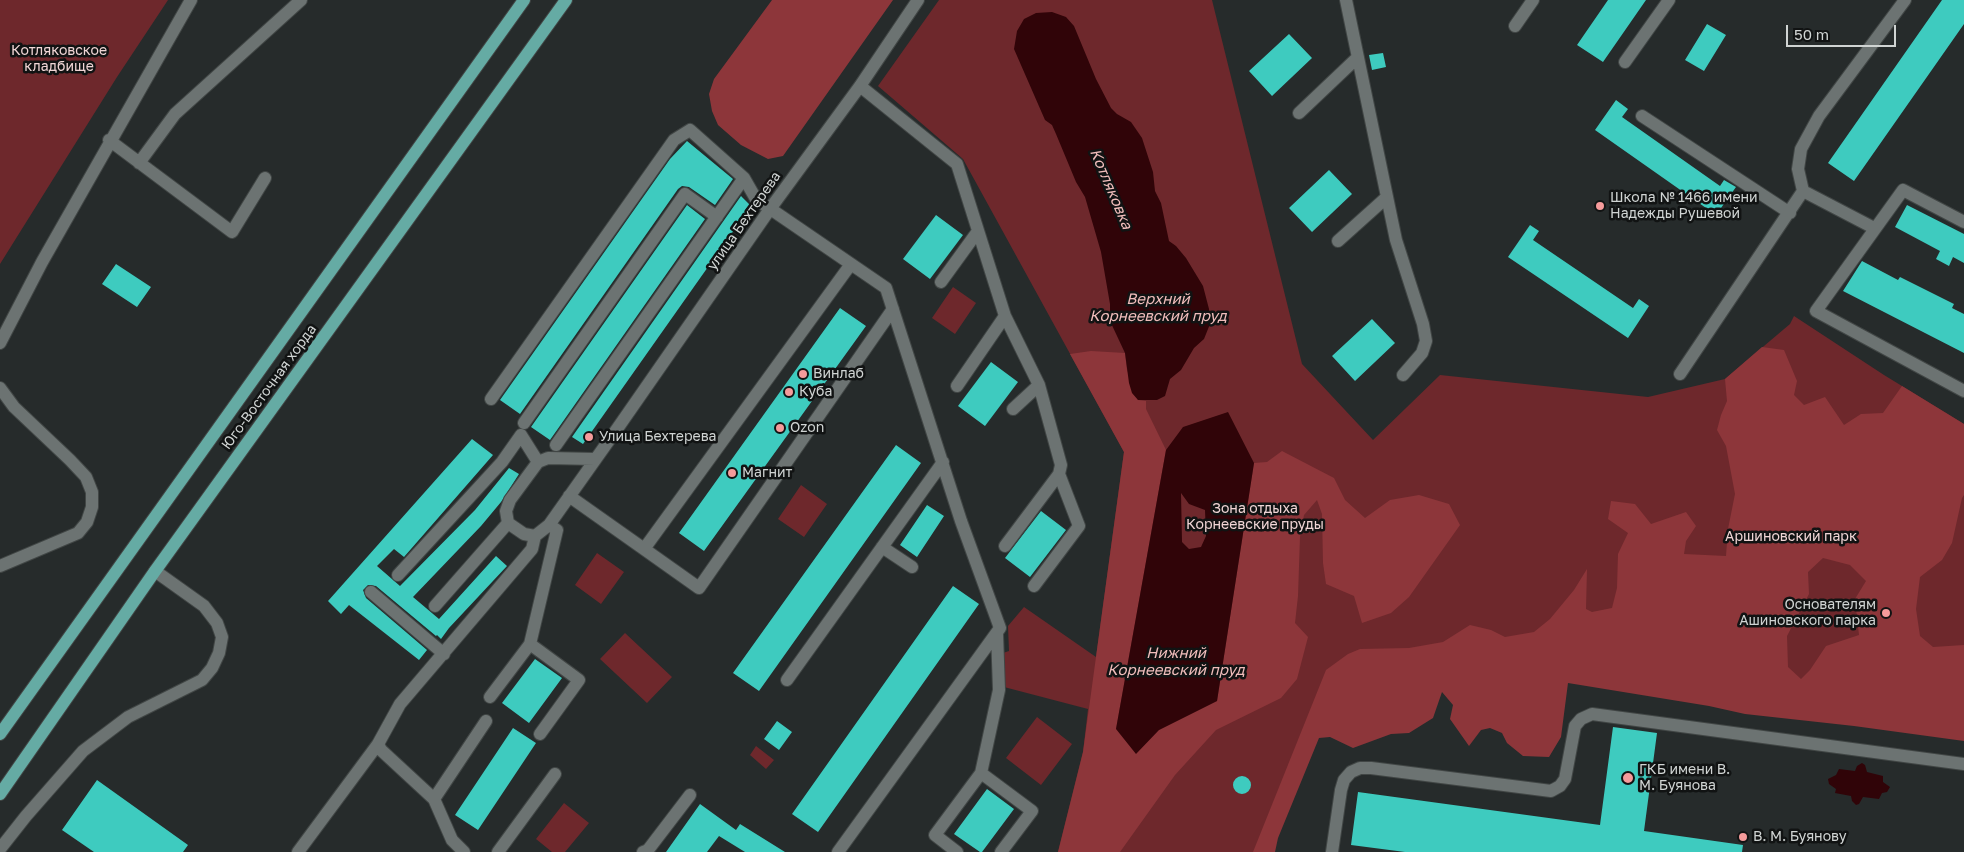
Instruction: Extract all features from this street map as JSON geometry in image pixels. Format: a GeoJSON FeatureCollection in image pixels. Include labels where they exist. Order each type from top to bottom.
{"type":"FeatureCollection","features":[{"type":"Feature","properties":{"kind":"main road","name":"Юго-Восточная хорда"},"geometry":{"type":"LineString","coordinates":[[0,734],[524,0]]}},
{"type":"Feature","properties":{"kind":"main road","name":"Юго-Восточная хорда"},"geometry":{"type":"LineString","coordinates":[[0,794],[156,571],[566,0]]}},
{"type":"Feature","properties":{"kind":"street"},"geometry":{"type":"LineString","coordinates":[[0,343],[34,276],[109,140],[191,0]]}},
{"type":"Feature","properties":{"kind":"street"},"geometry":{"type":"LineString","coordinates":[[139,162],[175,114],[301,0]]}},
{"type":"Feature","properties":{"kind":"street","name":"улица Бехтерева"},"geometry":{"type":"LineString","coordinates":[[535,536],[549,525],[770,209],[860,86],[918,0]]}},
{"type":"Feature","properties":{"kind":"street"},"geometry":{"type":"LineString","coordinates":[[1346,0],[1396,240],[1423,324],[1426,341],[1422,353],[1403,375]]}},
{"type":"Feature","properties":{"kind":"street"},"geometry":{"type":"LineString","coordinates":[[1515,26],[1533,0]]}},
{"type":"Feature","properties":{"kind":"street"},"geometry":{"type":"LineString","coordinates":[[1626,62],[1669,0]]}},
{"type":"Feature","properties":{"kind":"street"},"geometry":{"type":"LineString","coordinates":[[1680,374],[1803,192],[1798,169],[1801,149],[1819,116],[1905,0]]}},
{"type":"Feature","properties":{"kind":"street"},"geometry":{"type":"LineString","coordinates":[[1299,114],[1358,57]]}},
{"type":"Feature","properties":{"kind":"street"},"geometry":{"type":"LineString","coordinates":[[860,86],[957,164],[1005,316],[1039,385],[1060,465],[1059,474],[1078,526],[1034,586]]}},
{"type":"Feature","properties":{"kind":"street"},"geometry":{"type":"LineString","coordinates":[[1642,116],[1790,213]]}},
{"type":"Feature","properties":{"kind":"street"},"geometry":{"type":"LineString","coordinates":[[491,399],[674,140],[690,130],[744,178],[756,199],[886,288],[961,521],[1000,628],[838,852]]}},
{"type":"Feature","properties":{"kind":"street"},"geometry":{"type":"LineString","coordinates":[[109,140],[232,232],[266,178]]}},
{"type":"Feature","properties":{"kind":"street"},"geometry":{"type":"LineString","coordinates":[[556,445],[744,178]]}},
{"type":"Feature","properties":{"kind":"street"},"geometry":{"type":"LineString","coordinates":[[1964,222],[1902,190],[1816,311],[1964,391]]}},
{"type":"Feature","properties":{"kind":"street"},"geometry":{"type":"LineString","coordinates":[[1803,192],[1874,228]]}},
{"type":"Feature","properties":{"kind":"street"},"geometry":{"type":"LineString","coordinates":[[524,423],[685,194],[717,217]]}},
{"type":"Feature","properties":{"kind":"street"},"geometry":{"type":"LineString","coordinates":[[1338,241],[1387,197]]}},
{"type":"Feature","properties":{"kind":"street"},"geometry":{"type":"LineString","coordinates":[[941,282],[978,231]]}},
{"type":"Feature","properties":{"kind":"street"},"geometry":{"type":"LineString","coordinates":[[644,549],[851,264]]}},
{"type":"Feature","properties":{"kind":"street"},"geometry":{"type":"LineString","coordinates":[[569,496],[699,588],[893,309]]}},
{"type":"Feature","properties":{"kind":"street"},"geometry":{"type":"LineString","coordinates":[[957,386],[1005,316]]}},
{"type":"Feature","properties":{"kind":"street"},"geometry":{"type":"LineString","coordinates":[[1013,409],[1039,385]]}},
{"type":"Feature","properties":{"kind":"street"},"geometry":{"type":"LineString","coordinates":[[0,388],[14,407],[86,477],[92,492],[92,507],[86,522],[78,533],[0,566]]}},
{"type":"Feature","properties":{"kind":"street"},"geometry":{"type":"LineString","coordinates":[[398,575],[502,462],[521,435],[538,462]]}},
{"type":"Feature","properties":{"kind":"street"},"geometry":{"type":"LineString","coordinates":[[298,852],[378,744],[400,704],[532,549],[535,536],[524,534],[508,523],[506,511],[510,500],[538,462],[548,458],[595,459]]}},
{"type":"Feature","properties":{"kind":"street"},"geometry":{"type":"LineString","coordinates":[[787,680],[942,462]]}},
{"type":"Feature","properties":{"kind":"street"},"geometry":{"type":"LineString","coordinates":[[1005,546],[1059,474]]}},
{"type":"Feature","properties":{"kind":"street"},"geometry":{"type":"LineString","coordinates":[[435,606],[508,523]]}},
{"type":"Feature","properties":{"kind":"street"},"geometry":{"type":"LineString","coordinates":[[490,697],[530,644],[557,530],[549,525]]}},
{"type":"Feature","properties":{"kind":"street"},"geometry":{"type":"LineString","coordinates":[[882,548],[912,567]]}},
{"type":"Feature","properties":{"kind":"street"},"geometry":{"type":"LineString","coordinates":[[0,849],[83,751],[128,717],[202,680],[212,668],[219,653],[222,637],[217,622],[204,606],[156,571]]}},
{"type":"Feature","properties":{"kind":"street"},"geometry":{"type":"LineString","coordinates":[[371,592],[444,654]]}},
{"type":"Feature","properties":{"kind":"street"},"geometry":{"type":"LineString","coordinates":[[957,852],[935,835],[981,773],[999,690],[997,633]]}},
{"type":"Feature","properties":{"kind":"street"},"geometry":{"type":"LineString","coordinates":[[530,644],[579,680],[540,734]]}},
{"type":"Feature","properties":{"kind":"street"},"geometry":{"type":"LineString","coordinates":[[1332,852],[1341,790],[1344,780],[1351,772],[1360,768],[1371,768],[1551,791],[1560,786],[1565,779],[1575,726],[1581,719],[1592,714],[1964,764]]}},
{"type":"Feature","properties":{"kind":"street"},"geometry":{"type":"LineString","coordinates":[[434,799],[486,721]]}},
{"type":"Feature","properties":{"kind":"street"},"geometry":{"type":"LineString","coordinates":[[378,744],[381,750],[434,799],[452,840],[464,852]]}},
{"type":"Feature","properties":{"kind":"street"},"geometry":{"type":"LineString","coordinates":[[981,773],[1032,811],[1001,852]]}},
{"type":"Feature","properties":{"kind":"street"},"geometry":{"type":"LineString","coordinates":[[498,852],[555,774]]}},
{"type":"Feature","properties":{"kind":"street"},"geometry":{"type":"LineString","coordinates":[[644,852],[648,850],[690,795]]}},
{"type":"Feature","properties":{"kind":"green space","name":"Котляковское кладбище"},"geometry":{"type":"Polygon","coordinates":[[[0,0],[168,0],[117,77],[0,264],[0,0]]]}},
{"type":"Feature","properties":{"kind":"green space"},"geometry":{"type":"Polygon","coordinates":[[[772,0],[893,0],[783,156],[768,159],[741,145],[718,125],[712,111],[709,94],[714,79],[772,0]]]}},
{"type":"Feature","properties":{"kind":"green space"},"geometry":{"type":"Polygon","coordinates":[[[939,0],[1212,0],[1302,364],[1373,440],[1440,375],[1648,397],[1725,379],[1790,324],[1794,316],[1884,375],[1964,424],[1964,735],[1505,670],[1330,670],[1266,852],[1058,852],[1083,752],[1088,709],[1004,687],[1003,653],[1009,651],[1008,626],[1024,607],[1096,657],[1124,452],[963,159],[878,86],[939,0]]]}},
{"type":"Feature","properties":{"kind":"green space"},"geometry":{"type":"Polygon","coordinates":[[[953,287],[976,303],[955,334],[932,318],[953,287]]]}},
{"type":"Feature","properties":{"kind":"green space","name":"Аршиновский парк"},"geometry":{"type":"Polygon","coordinates":[[[1762,347],[1784,350],[1797,381],[1794,395],[1804,405],[1825,397],[1844,425],[1861,414],[1883,413],[1902,386],[1964,424],[1964,495],[1952,543],[1942,560],[1920,577],[1916,609],[1920,636],[1933,647],[1964,645],[1964,741],[1745,714],[1709,706],[1568,683],[1561,737],[1549,757],[1523,756],[1507,743],[1502,733],[1490,728],[1481,730],[1469,746],[1450,719],[1453,705],[1442,692],[1433,718],[1409,733],[1391,734],[1353,748],[1330,737],[1319,738],[1278,838],[1275,852],[1253,852],[1326,670],[1348,654],[1360,649],[1409,648],[1443,642],[1470,625],[1491,630],[1505,637],[1534,632],[1550,619],[1574,590],[1587,569],[1586,609],[1592,612],[1612,608],[1617,588],[1618,554],[1628,533],[1608,519],[1611,501],[1635,504],[1651,524],[1686,512],[1696,526],[1686,541],[1684,554],[1726,556],[1728,529],[1735,494],[1726,446],[1717,430],[1727,401],[1725,379],[1762,347]],[[1823,558],[1808,572],[1809,594],[1787,636],[1788,667],[1801,679],[1810,670],[1826,646],[1859,635],[1855,599],[1866,581],[1850,565],[1823,558]]]}},
{"type":"Feature","properties":{"kind":"green space","name":"Зона отдыха Корнеевские пруды"},"geometry":{"type":"Polygon","coordinates":[[[1091,351],[1125,353],[1127,370],[1138,400],[1146,401],[1146,409],[1166,450],[1116,729],[1159,730],[1217,701],[1254,463],[1267,462],[1282,451],[1334,478],[1345,500],[1365,518],[1390,500],[1419,495],[1449,504],[1460,525],[1409,597],[1391,613],[1362,623],[1354,596],[1326,584],[1323,563],[1322,514],[1317,500],[1304,515],[1300,537],[1295,623],[1308,637],[1297,679],[1281,698],[1216,730],[1175,775],[1120,852],[1058,852],[1083,752],[1124,452],[1070,354],[1091,351]]]}},
{"type":"Feature","properties":{"kind":"green space"},"geometry":{"type":"Polygon","coordinates":[[[801,485],[827,504],[804,537],[778,519],[801,485]]]}},
{"type":"Feature","properties":{"kind":"green space"},"geometry":{"type":"Polygon","coordinates":[[[597,553],[624,572],[601,604],[575,585],[597,553]]]}},
{"type":"Feature","properties":{"kind":"green space"},"geometry":{"type":"Polygon","coordinates":[[[625,633],[672,677],[647,703],[600,659],[625,633]]]}},
{"type":"Feature","properties":{"kind":"green space"},"geometry":{"type":"Polygon","coordinates":[[[1037,717],[1072,744],[1041,785],[1006,758],[1037,717]]]}},
{"type":"Feature","properties":{"kind":"green space"},"geometry":{"type":"Polygon","coordinates":[[[756,746],[774,760],[766,769],[750,755],[756,746]]]}},
{"type":"Feature","properties":{"kind":"green space"},"geometry":{"type":"Polygon","coordinates":[[[564,803],[589,823],[565,852],[552,852],[536,839],[564,803]]]}},
{"type":"Feature","properties":{"kind":"water","name":"Верхний Корнеевский пруд"},"geometry":{"type":"Polygon","coordinates":[[[1052,12],[1066,17],[1074,26],[1096,79],[1111,108],[1131,122],[1142,138],[1153,172],[1155,191],[1161,203],[1169,241],[1186,258],[1203,286],[1209,309],[1210,324],[1204,339],[1194,348],[1181,370],[1170,379],[1165,396],[1157,400],[1138,400],[1132,393],[1125,353],[1110,321],[1110,304],[1101,252],[1085,197],[1076,182],[1052,125],[1045,120],[1014,49],[1017,31],[1024,19],[1036,13],[1052,12]]]}},
{"type":"Feature","properties":{"kind":"water","name":"Нижний Корнеевский пруд"},"geometry":{"type":"Polygon","coordinates":[[[1228,412],[1254,463],[1217,701],[1159,730],[1136,754],[1116,729],[1166,450],[1183,427],[1228,412]],[[1181,493],[1182,542],[1189,549],[1201,547],[1206,536],[1205,510],[1189,504],[1181,493]]]}},
{"type":"Feature","properties":{"kind":"water"},"geometry":{"type":"Polygon","coordinates":[[[1862,763],[1865,765],[1867,772],[1883,776],[1883,782],[1890,787],[1887,792],[1882,793],[1879,799],[1863,797],[1859,804],[1856,805],[1852,801],[1851,796],[1835,793],[1836,789],[1829,784],[1828,779],[1836,775],[1839,769],[1855,771],[1857,766],[1862,763]]]}},
{"type":"Feature","properties":{"kind":"building"},"geometry":{"type":"Polygon","coordinates":[[[1608,0],[1646,0],[1603,62],[1577,45],[1608,0]]]}},
{"type":"Feature","properties":{"kind":"building"},"geometry":{"type":"Polygon","coordinates":[[[1942,0],[1964,0],[1964,24],[1854,181],[1828,163],[1942,0]]]}},
{"type":"Feature","properties":{"kind":"building"},"geometry":{"type":"Polygon","coordinates":[[[1707,24],[1726,35],[1704,71],[1685,60],[1707,24]]]}},
{"type":"Feature","properties":{"kind":"building"},"geometry":{"type":"Polygon","coordinates":[[[1289,34],[1312,58],[1272,96],[1249,71],[1289,34]]]}},
{"type":"Feature","properties":{"kind":"building"},"geometry":{"type":"Polygon","coordinates":[[[1383,53],[1386,67],[1372,70],[1369,55],[1383,53]]]}},
{"type":"Feature","properties":{"kind":"building"},"geometry":{"type":"Polygon","coordinates":[[[1616,100],[1628,109],[1622,117],[1720,186],[1724,180],[1736,187],[1716,215],[1595,130],[1616,100]]]}},
{"type":"Feature","properties":{"kind":"building"},"geometry":{"type":"Polygon","coordinates":[[[687,141],[733,179],[715,205],[689,187],[682,186],[678,189],[520,414],[500,400],[670,159],[687,141]]]}},
{"type":"Feature","properties":{"kind":"building"},"geometry":{"type":"Polygon","coordinates":[[[1329,170],[1352,194],[1312,232],[1289,208],[1329,170]]]}},
{"type":"Feature","properties":{"kind":"building"},"geometry":{"type":"Polygon","coordinates":[[[741,196],[751,206],[583,444],[572,437],[741,196]]]}},
{"type":"Feature","properties":{"kind":"building"},"geometry":{"type":"Polygon","coordinates":[[[687,205],[705,219],[550,440],[531,427],[687,205]]]}},
{"type":"Feature","properties":{"kind":"building"},"geometry":{"type":"Polygon","coordinates":[[[1907,205],[1964,234],[1964,263],[1953,257],[1949,266],[1936,259],[1940,251],[1895,227],[1907,205]]]}},
{"type":"Feature","properties":{"kind":"building"},"geometry":{"type":"Polygon","coordinates":[[[936,215],[963,235],[930,279],[903,259],[936,215]]]}},
{"type":"Feature","properties":{"kind":"building"},"geometry":{"type":"Polygon","coordinates":[[[1530,225],[1539,231],[1533,240],[1633,308],[1639,299],[1649,306],[1628,338],[1508,257],[1530,225]]]}},
{"type":"Feature","properties":{"kind":"building"},"geometry":{"type":"Polygon","coordinates":[[[1862,261],[1898,280],[1900,277],[1954,304],[1952,308],[1964,314],[1964,353],[1843,291],[1862,261]]]}},
{"type":"Feature","properties":{"kind":"building"},"geometry":{"type":"Polygon","coordinates":[[[116,264],[151,287],[137,307],[102,284],[116,264]]]}},
{"type":"Feature","properties":{"kind":"building"},"geometry":{"type":"Polygon","coordinates":[[[840,308],[866,326],[704,551],[679,533],[840,308]]]}},
{"type":"Feature","properties":{"kind":"building"},"geometry":{"type":"Polygon","coordinates":[[[1372,319],[1395,343],[1355,381],[1332,356],[1372,319]]]}},
{"type":"Feature","properties":{"kind":"building"},"geometry":{"type":"Polygon","coordinates":[[[991,362],[1018,382],[985,426],[958,406],[991,362]]]}},
{"type":"Feature","properties":{"kind":"building"},"geometry":{"type":"Polygon","coordinates":[[[472,439],[493,455],[404,557],[394,549],[377,566],[400,586],[475,510],[509,468],[519,474],[501,502],[481,526],[413,597],[439,619],[496,556],[507,566],[441,639],[376,586],[368,585],[363,590],[366,598],[427,650],[419,660],[349,605],[341,614],[328,601],[472,439]]]}},
{"type":"Feature","properties":{"kind":"building"},"geometry":{"type":"Polygon","coordinates":[[[896,445],[921,463],[759,691],[733,673],[896,445]]]}},
{"type":"Feature","properties":{"kind":"building"},"geometry":{"type":"Polygon","coordinates":[[[927,505],[944,516],[917,557],[900,545],[927,505]]]}},
{"type":"Feature","properties":{"kind":"building"},"geometry":{"type":"Polygon","coordinates":[[[1041,511],[1066,530],[1030,577],[1005,558],[1041,511]]]}},
{"type":"Feature","properties":{"kind":"building"},"geometry":{"type":"Polygon","coordinates":[[[953,586],[979,604],[818,832],[792,814],[953,586]]]}},
{"type":"Feature","properties":{"kind":"building"},"geometry":{"type":"Polygon","coordinates":[[[535,659],[562,678],[529,723],[502,703],[535,659]]]}},
{"type":"Feature","properties":{"kind":"building"},"geometry":{"type":"Polygon","coordinates":[[[777,721],[792,732],[779,750],[764,739],[777,721]]]}},
{"type":"Feature","properties":{"kind":"building"},"geometry":{"type":"Polygon","coordinates":[[[1613,727],[1657,733],[1644,831],[1743,845],[1742,852],[1405,852],[1351,845],[1358,792],[1600,825],[1613,727]]]}},
{"type":"Feature","properties":{"kind":"building"},"geometry":{"type":"Polygon","coordinates":[[[513,728],[536,743],[478,830],[455,815],[513,728]]]}},
{"type":"Feature","properties":{"kind":"building"},"geometry":{"type":"Polygon","coordinates":[[[1238,776],[1246,776],[1251,781],[1249,792],[1238,794],[1233,789],[1233,781],[1238,776]]]}},
{"type":"Feature","properties":{"kind":"building"},"geometry":{"type":"Polygon","coordinates":[[[97,780],[188,845],[183,852],[94,852],[62,830],[97,780]]]}},
{"type":"Feature","properties":{"kind":"building"},"geometry":{"type":"Polygon","coordinates":[[[987,789],[1014,809],[982,852],[980,852],[954,834],[987,789]]]}},
{"type":"Feature","properties":{"kind":"building"},"geometry":{"type":"Polygon","coordinates":[[[700,804],[736,830],[740,824],[785,852],[745,852],[719,836],[707,852],[666,852],[700,804]]]}},
{"type":"Feature","properties":{"kind":"place","name":"Школа № 1466 имени Надежды Рушевой"},"geometry":{"type":"Point","coordinates":[1600,206]}},
{"type":"Feature","properties":{"kind":"place","name":"Винлаб"},"geometry":{"type":"Point","coordinates":[803,374]}},
{"type":"Feature","properties":{"kind":"place","name":"Куба"},"geometry":{"type":"Point","coordinates":[789,392]}},
{"type":"Feature","properties":{"kind":"place","name":"Ozon"},"geometry":{"type":"Point","coordinates":[780,428]}},
{"type":"Feature","properties":{"kind":"place","name":"Улица Бехтерева"},"geometry":{"type":"Point","coordinates":[589,437]}},
{"type":"Feature","properties":{"kind":"place","name":"Магнит"},"geometry":{"type":"Point","coordinates":[732,473]}},
{"type":"Feature","properties":{"kind":"place","name":"Основателям Ашиновского парка"},"geometry":{"type":"Point","coordinates":[1886,613]}},
{"type":"Feature","properties":{"kind":"place","name":"ГКБ имени В. М. Буянова"},"geometry":{"type":"Point","coordinates":[1628,778]}},
{"type":"Feature","properties":{"kind":"place","name":"В. М. Буянову"},"geometry":{"type":"Point","coordinates":[1743,837]}},
{"type":"Feature","properties":{"kind":"water label","name":"Котляковка"},"geometry":{"type":"Point","coordinates":[1111,189]}}]}
